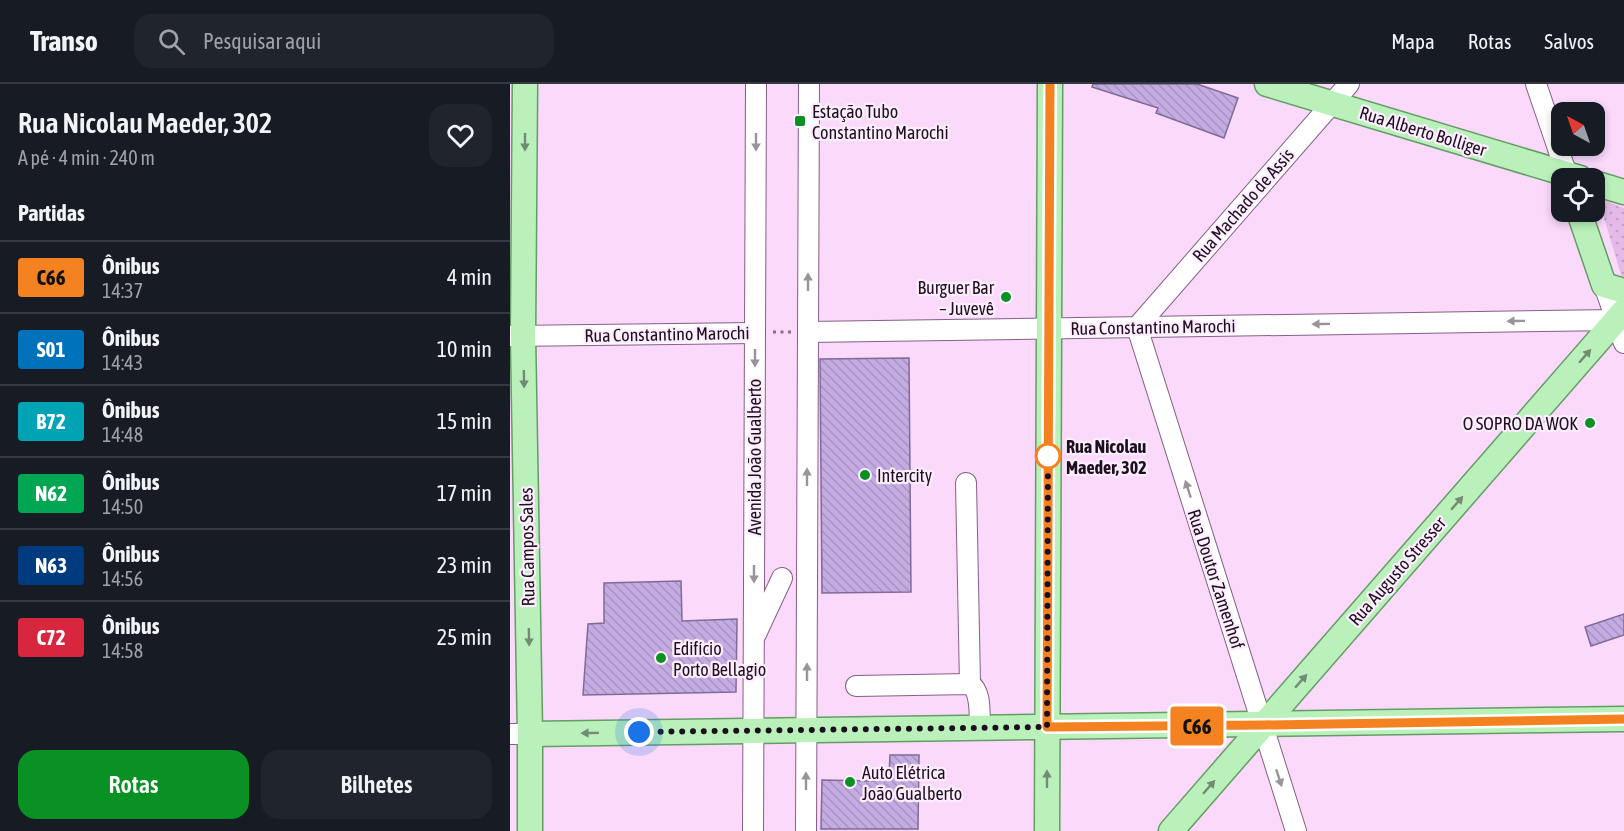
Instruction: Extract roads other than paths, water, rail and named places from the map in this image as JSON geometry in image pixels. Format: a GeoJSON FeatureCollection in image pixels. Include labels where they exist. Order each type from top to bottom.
{"type":"FeatureCollection","features":[{"type":"Feature","properties":{"kind":"main road","name":"Rua Campos Sales"},"geometry":{"type":"LineString","coordinates":[[525,84],[517,336],[520,734],[530,831]]}},
{"type":"Feature","properties":{"kind":"main road"},"geometry":{"type":"LineString","coordinates":[[1047,831],[1050,84]]}},
{"type":"Feature","properties":{"kind":"main road","name":"Rua Alberto Bolliger"},"geometry":{"type":"LineString","coordinates":[[1267,84],[1551,171]]}},
{"type":"Feature","properties":{"kind":"main road"},"geometry":{"type":"LineString","coordinates":[[1584,222],[1614,288]]}},
{"type":"Feature","properties":{"kind":"main road","name":"Rua Augusto Stresser"},"geometry":{"type":"LineString","coordinates":[[1171,831],[1620,315]]}},
{"type":"Feature","properties":{"kind":"main road"},"geometry":{"type":"LineString","coordinates":[[520,734],[1624,719]]}},
{"type":"Feature","properties":{"kind":"street","name":"Avenida João Gualberto"},"geometry":{"type":"LineString","coordinates":[[753,831],[756,84]]}},
{"type":"Feature","properties":{"kind":"street"},"geometry":{"type":"LineString","coordinates":[[806,831],[809,84]]}},
{"type":"Feature","properties":{"kind":"street","name":"Rua Machado de Assis"},"geometry":{"type":"LineString","coordinates":[[1137,327],[1349,84]]}},
{"type":"Feature","properties":{"kind":"street"},"geometry":{"type":"LineString","coordinates":[[1536,84],[1569,168]]}},
{"type":"Feature","properties":{"kind":"street"},"geometry":{"type":"LineString","coordinates":[[1614,288],[1624,343]]}},
{"type":"Feature","properties":{"kind":"street","name":"Rua Constantino Marochi"},"geometry":{"type":"LineString","coordinates":[[808,332],[1137,327],[1620,315]]}},
{"type":"Feature","properties":{"kind":"street","name":"Rua Doutor Zamenhof"},"geometry":{"type":"LineString","coordinates":[[1137,327],[1296,831]]}},
{"type":"Feature","properties":{"kind":"street","name":"Rua Constantino Marochi"},"geometry":{"type":"LineString","coordinates":[[517,336],[755,333]]}},
{"type":"Feature","properties":{"kind":"street"},"geometry":{"type":"LineString","coordinates":[[966,483],[970,684]]}},
{"type":"Feature","properties":{"kind":"street"},"geometry":{"type":"LineString","coordinates":[[753,639],[782,578]]}},
{"type":"Feature","properties":{"kind":"street"},"geometry":{"type":"LineString","coordinates":[[856,686],[970,684],[976,688],[978,694],[980,728]]}},
{"type":"Feature","properties":{"kind":"place","name":"Estação Tubo Constantino Marochi"},"geometry":{"type":"Point","coordinates":[800,121]}},
{"type":"Feature","properties":{"kind":"place","name":"Burguer Bar – Juvevê"},"geometry":{"type":"Point","coordinates":[1006,297]}},
{"type":"Feature","properties":{"kind":"place","name":"O SOPRO DA WOK"},"geometry":{"type":"Point","coordinates":[1590,423]}},
{"type":"Feature","properties":{"kind":"place","name":"Rua Nicolau Maeder, 302"},"geometry":{"type":"Point","coordinates":[1048,456]}},
{"type":"Feature","properties":{"kind":"place","name":"Intercity"},"geometry":{"type":"Point","coordinates":[865,475]}},
{"type":"Feature","properties":{"kind":"place","name":"Edifício Porto Bellagio"},"geometry":{"type":"Point","coordinates":[661,658]}},
{"type":"Feature","properties":{"kind":"place","name":"Auto Elétrica João Gualberto"},"geometry":{"type":"Point","coordinates":[850,782]}}]}
